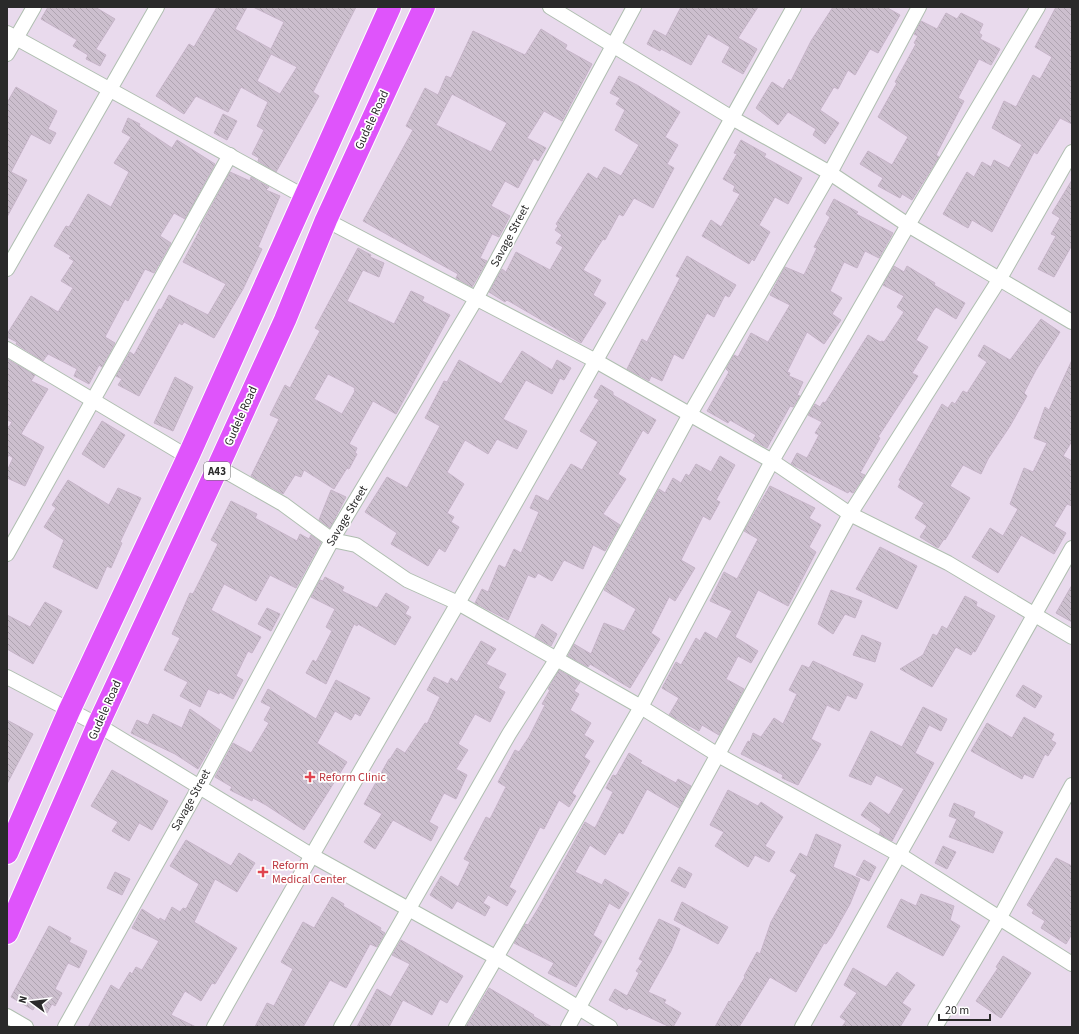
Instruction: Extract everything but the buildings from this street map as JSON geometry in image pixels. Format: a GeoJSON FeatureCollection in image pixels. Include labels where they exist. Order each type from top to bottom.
{"type":"FeatureCollection","features":[{"type":"Feature","properties":{"kind":"highway","name":"A43"},"geometry":{"type":"LineString","coordinates":[[7,853],[69,711],[188,457],[390,7]]}},
{"type":"Feature","properties":{"kind":"highway","name":"Gudele Road"},"geometry":{"type":"LineString","coordinates":[[7,933],[98,725],[285,320],[326,220],[424,7]]}},
{"type":"Feature","properties":{"kind":"street"},"geometry":{"type":"LineString","coordinates":[[7,54],[12,36],[34,7]]}},
{"type":"Feature","properties":{"kind":"street"},"geometry":{"type":"LineString","coordinates":[[7,269],[157,7]]}},
{"type":"Feature","properties":{"kind":"street"},"geometry":{"type":"LineString","coordinates":[[550,7],[732,118],[830,173],[908,225],[999,280],[1072,321]]}},
{"type":"Feature","properties":{"kind":"street","name":"Savage Street"},"geometry":{"type":"LineString","coordinates":[[64,1027],[200,786],[332,540],[476,299],[612,44],[634,7]]}},
{"type":"Feature","properties":{"kind":"street"},"geometry":{"type":"LineString","coordinates":[[214,1027],[311,854],[458,603],[596,361],[794,7]]}},
{"type":"Feature","properties":{"kind":"street"},"geometry":{"type":"LineString","coordinates":[[341,1027],[509,734],[556,660],[690,414],[830,173],[919,7]]}},
{"type":"Feature","properties":{"kind":"street"},"geometry":{"type":"LineString","coordinates":[[456,1027],[641,707],[772,461],[908,225],[1038,7]]}},
{"type":"Feature","properties":{"kind":"street"},"geometry":{"type":"LineString","coordinates":[[12,36],[305,197]]}},
{"type":"Feature","properties":{"kind":"street"},"geometry":{"type":"LineString","coordinates":[[568,1027],[850,514],[999,280],[1072,152]]}},
{"type":"Feature","properties":{"kind":"street"},"geometry":{"type":"LineString","coordinates":[[7,554],[94,401],[230,155]]}},
{"type":"Feature","properties":{"kind":"street"},"geometry":{"type":"LineString","coordinates":[[326,220],[596,361],[772,461],[850,514],[948,563],[1072,637]]}},
{"type":"Feature","properties":{"kind":"street"},"geometry":{"type":"LineString","coordinates":[[7,349],[188,457]]}},
{"type":"Feature","properties":{"kind":"street"},"geometry":{"type":"LineString","coordinates":[[218,467],[283,504],[332,540],[356,545],[406,580],[458,603],[641,707],[718,754],[900,855],[1072,964]]}},
{"type":"Feature","properties":{"kind":"street"},"geometry":{"type":"LineString","coordinates":[[802,1027],[1072,548]]}},
{"type":"Feature","properties":{"kind":"street"},"geometry":{"type":"LineString","coordinates":[[7,677],[98,725],[311,854],[497,958],[610,1027]]}},
{"type":"Feature","properties":{"kind":"street"},"geometry":{"type":"LineString","coordinates":[[934,1027],[999,919],[1072,785]]}},
{"type":"Feature","properties":{"kind":"street"},"geometry":{"type":"LineString","coordinates":[[7,1016],[26,1027]]}},
{"type":"Feature","properties":{"kind":"place","name":"Reform Clinic"},"geometry":{"type":"Point","coordinates":[310,777]}},
{"type":"Feature","properties":{"kind":"place","name":"Reform Medical Center"},"geometry":{"type":"Point","coordinates":[263,872]}}]}
